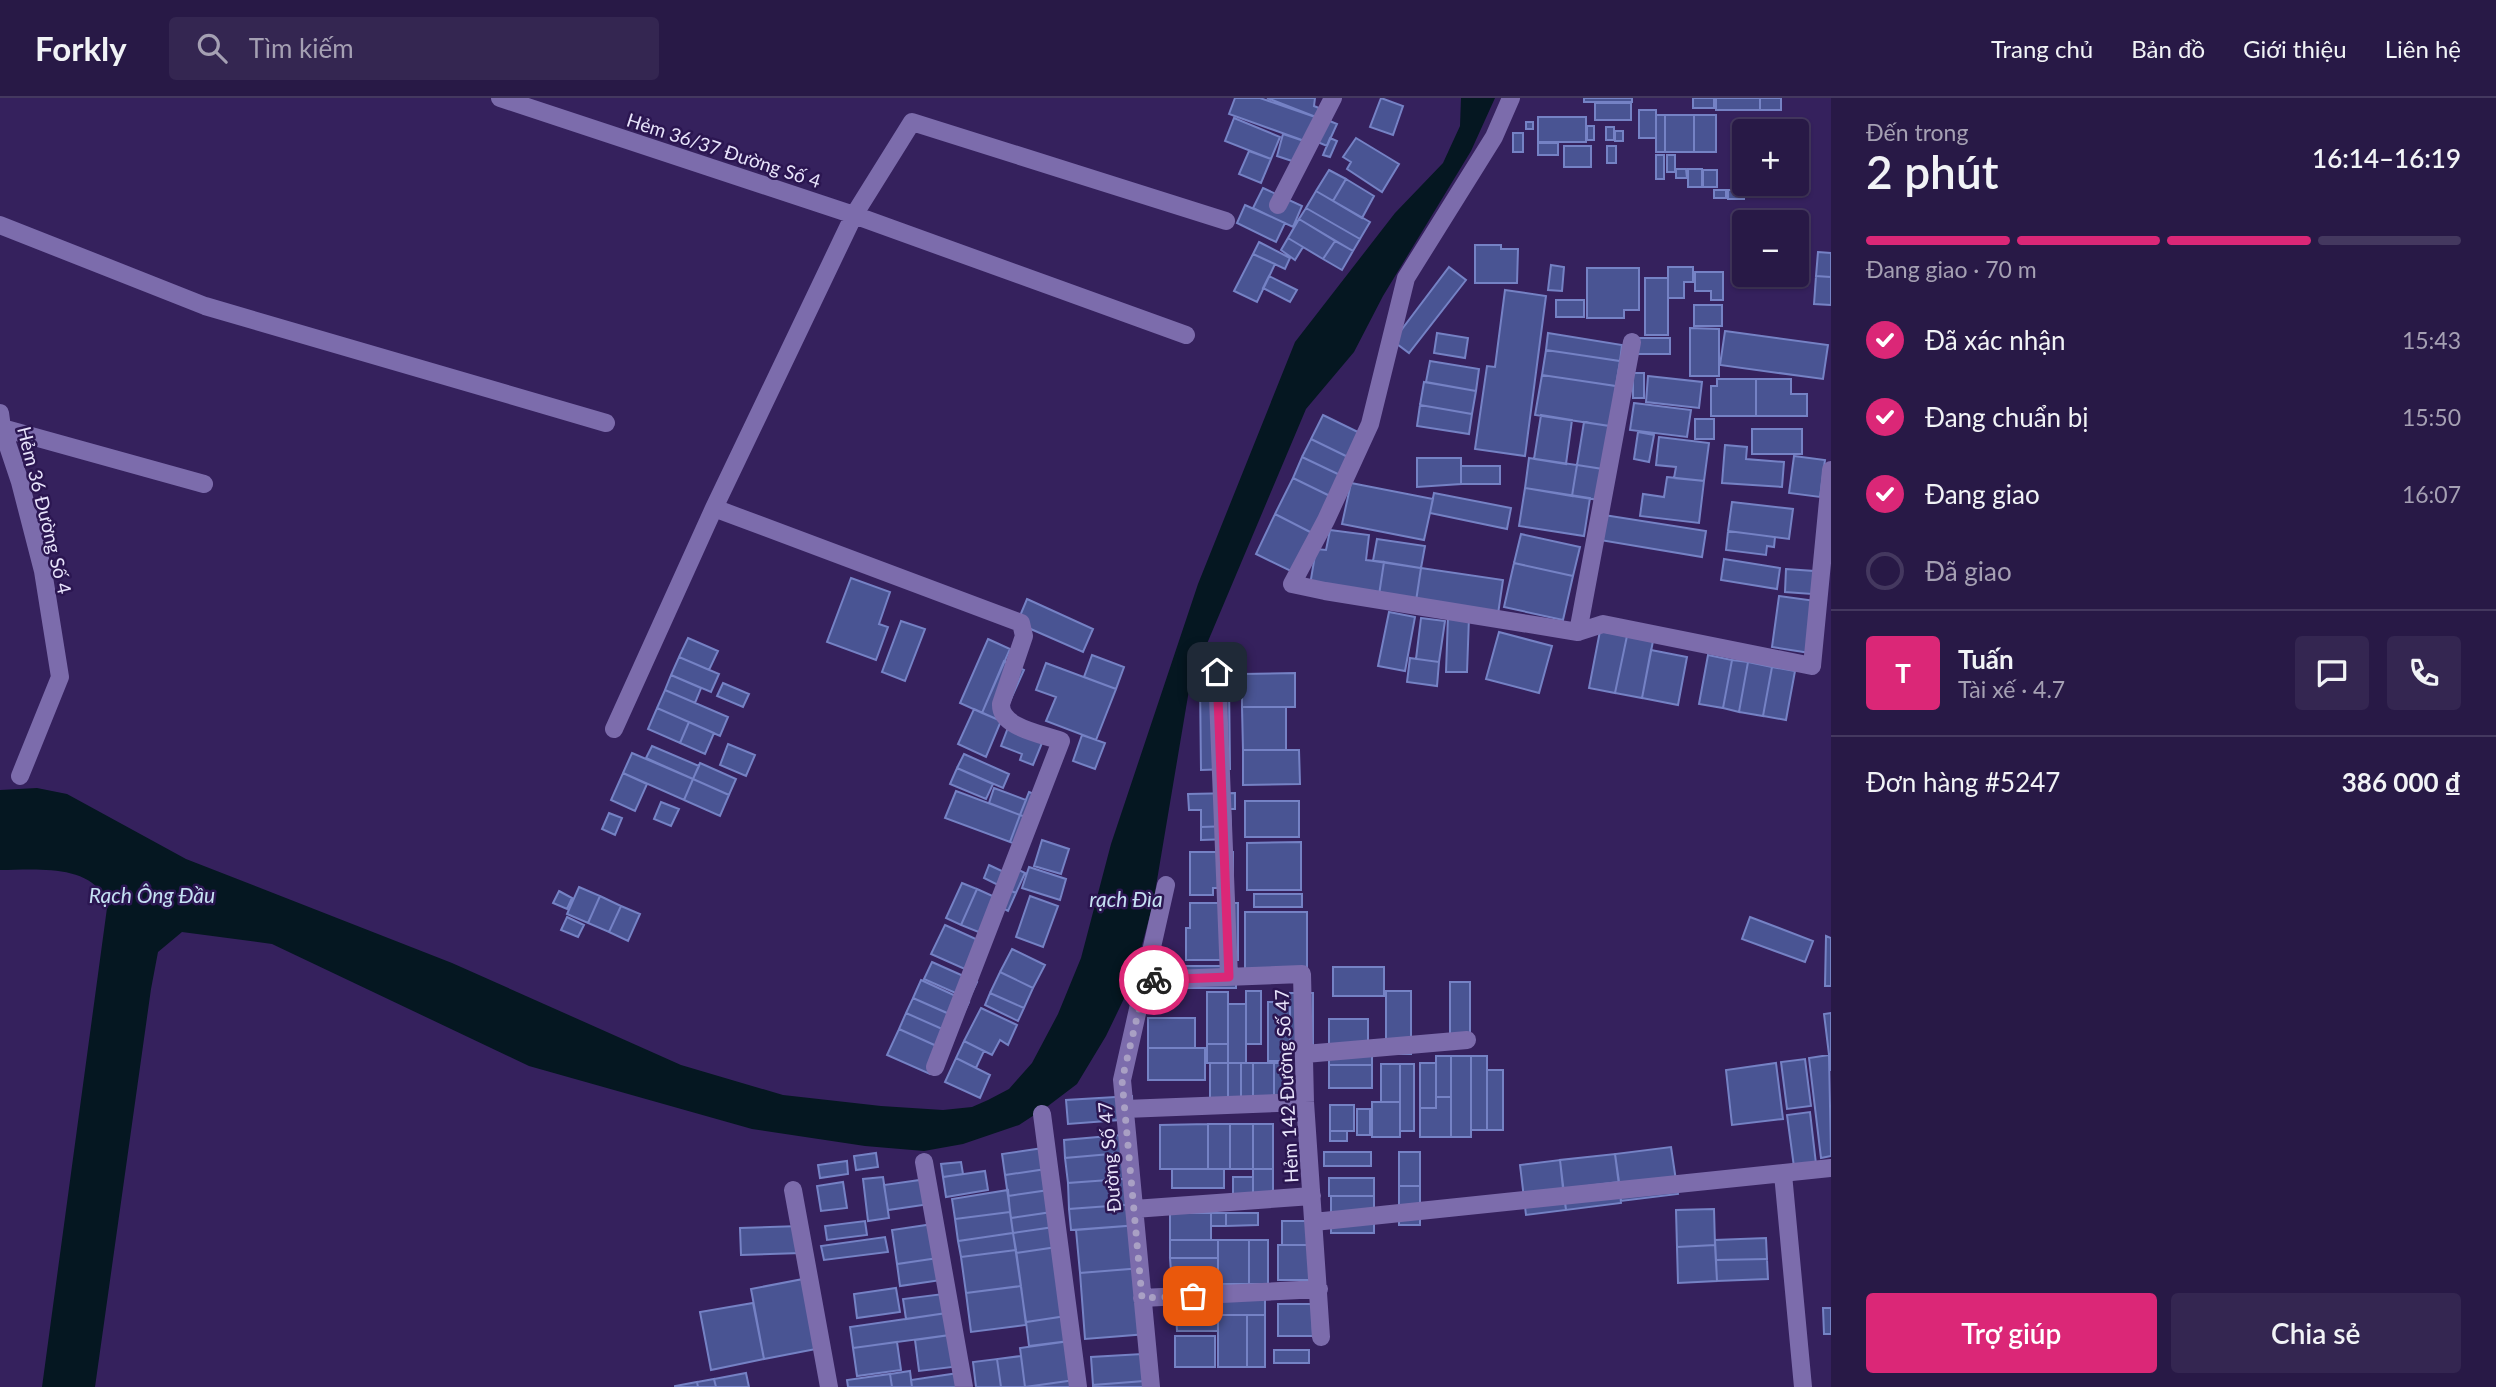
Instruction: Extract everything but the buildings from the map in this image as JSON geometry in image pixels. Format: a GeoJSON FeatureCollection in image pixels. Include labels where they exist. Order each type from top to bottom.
{"type":"FeatureCollection","features":[{"type":"Feature","properties":{"kind":"street","name":"Hẻm 36/37 Đường Số 4"},"geometry":{"type":"LineString","coordinates":[[500,98],[854,215],[1186,335]]}},
{"type":"Feature","properties":{"kind":"street"},"geometry":{"type":"LineString","coordinates":[[1278,205],[1333,98]]}},
{"type":"Feature","properties":{"kind":"street"},"geometry":{"type":"LineString","coordinates":[[1511,98],[1494,137],[1406,278],[1370,424],[1326,520],[1292,584],[1578,632],[1603,624],[1812,666],[1831,470]]}},
{"type":"Feature","properties":{"kind":"street"},"geometry":{"type":"LineString","coordinates":[[614,729],[714,508],[854,215],[912,122],[1226,221]]}},
{"type":"Feature","properties":{"kind":"street"},"geometry":{"type":"LineString","coordinates":[[0,225],[205,306],[606,423]]}},
{"type":"Feature","properties":{"kind":"street"},"geometry":{"type":"LineString","coordinates":[[1578,632],[1632,342]]}},
{"type":"Feature","properties":{"kind":"street"},"geometry":{"type":"LineString","coordinates":[[1,421],[204,484]]}},
{"type":"Feature","properties":{"kind":"street","name":"Hẻm 36 Đường Số 4"},"geometry":{"type":"LineString","coordinates":[[1,421],[43,570],[60,677],[20,776]]}},
{"type":"Feature","properties":{"kind":"street"},"geometry":{"type":"LineString","coordinates":[[714,508],[1024,625],[1024,636],[1001,704],[1001,712],[1006,720],[1061,741],[935,1068]]}},
{"type":"Feature","properties":{"kind":"street"},"geometry":{"type":"LineString","coordinates":[[1146,980],[1229,977],[1217,672]]}},
{"type":"Feature","properties":{"kind":"street","name":"Đường Số 47"},"geometry":{"type":"LineString","coordinates":[[1151,1387],[1122,1080],[1166,886]]}},
{"type":"Feature","properties":{"kind":"street","name":"Hẻm 142 Đường Số 47"},"geometry":{"type":"LineString","coordinates":[[1229,977],[1302,974],[1305,1101],[1321,1337]]}},
{"type":"Feature","properties":{"kind":"street"},"geometry":{"type":"LineString","coordinates":[[1305,1054],[1467,1040]]}},
{"type":"Feature","properties":{"kind":"street"},"geometry":{"type":"LineString","coordinates":[[1125,1109],[1305,1101]]}},
{"type":"Feature","properties":{"kind":"street"},"geometry":{"type":"LineString","coordinates":[[1042,1114],[1077,1387]]}},
{"type":"Feature","properties":{"kind":"street"},"geometry":{"type":"LineString","coordinates":[[924,1162],[964,1387]]}},
{"type":"Feature","properties":{"kind":"street"},"geometry":{"type":"LineString","coordinates":[[1314,1222],[1831,1168]]}},
{"type":"Feature","properties":{"kind":"street"},"geometry":{"type":"LineString","coordinates":[[1783,1174],[1803,1387]]}},
{"type":"Feature","properties":{"kind":"street"},"geometry":{"type":"LineString","coordinates":[[793,1191],[829,1387]]}},
{"type":"Feature","properties":{"kind":"street","name":"Hẻm 142 Đường Số 47"},"geometry":{"type":"LineString","coordinates":[[1134,1209],[1312,1196]]}},
{"type":"Feature","properties":{"kind":"street"},"geometry":{"type":"LineString","coordinates":[[1142,1298],[1319,1289]]}},
{"type":"Feature","properties":{"kind":"water","name":"Rạch Ông Đầu"},"geometry":{"type":"Polygon","coordinates":[[[1461,98],[1495,98],[1471,151],[1383,296],[1354,352],[1306,409],[1198,665],[1189,690],[1153,904],[1132,982],[1106,1036],[1077,1084],[1019,1125],[963,1144],[924,1151],[865,1146],[752,1129],[529,1066],[272,944],[182,932],[158,952],[95,1387],[42,1387],[107,908],[101,892],[81,877],[54,871],[0,870],[0,790],[37,788],[67,794],[186,859],[452,963],[681,1065],[783,1095],[943,1110],[972,1107],[988,1100],[1009,1089],[1032,1063],[1058,1014],[1081,958],[1111,844],[1198,584],[1295,342],[1395,213],[1443,163],[1460,126],[1461,98]]]}},
{"type":"Feature","properties":{"kind":"way so far"},"geometry":{"type":"LineString","coordinates":[[1154,980],[1146,980],[1122,1080],[1142,1298],[1193,1296]]}},
{"type":"Feature","properties":{"kind":"route"},"geometry":{"type":"LineString","coordinates":[[1154,980],[1229,977],[1217,672]]}},
{"type":"Feature","properties":{"kind":"water label","name":"rạch Đìa"},"geometry":{"type":"Point","coordinates":[1126,898]}}]}
